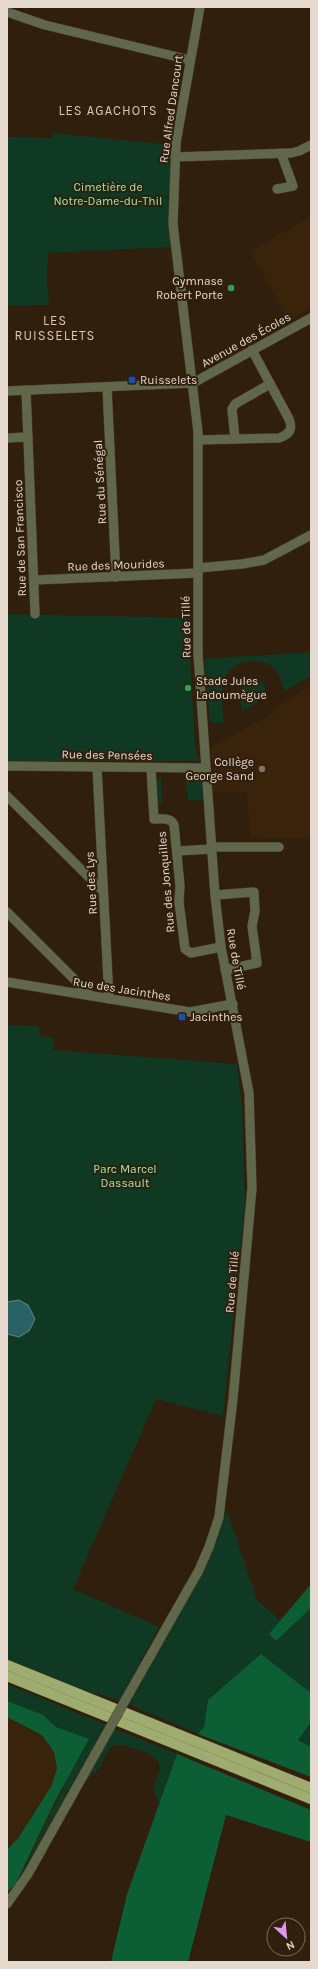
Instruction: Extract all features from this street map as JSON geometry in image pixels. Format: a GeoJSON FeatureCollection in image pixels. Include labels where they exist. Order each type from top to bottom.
{"type":"FeatureCollection","features":[{"type":"Feature","properties":{"kind":"main road"},"geometry":{"type":"LineString","coordinates":[[7,1665],[311,1788]]}},
{"type":"Feature","properties":{"kind":"main road"},"geometry":{"type":"LineString","coordinates":[[7,1676],[311,1799]]}},
{"type":"Feature","properties":{"kind":"street","name":"Rue Alfred Dancourt"},"geometry":{"type":"LineString","coordinates":[[193,383],[173,224],[175,157],[200,7]]}},
{"type":"Feature","properties":{"kind":"street"},"geometry":{"type":"LineString","coordinates":[[7,12],[45,25],[190,60]]}},
{"type":"Feature","properties":{"kind":"street"},"geometry":{"type":"LineString","coordinates":[[175,157],[281,153],[299,151],[311,146]]}},
{"type":"Feature","properties":{"kind":"street"},"geometry":{"type":"LineString","coordinates":[[277,190],[293,186],[281,153]]}},
{"type":"Feature","properties":{"kind":"street","name":"Avenue des Écoles"},"geometry":{"type":"LineString","coordinates":[[193,383],[311,318]]}},
{"type":"Feature","properties":{"kind":"street"},"geometry":{"type":"LineString","coordinates":[[198,440],[279,438],[286,436],[290,431],[292,426],[289,419],[252,350]]}},
{"type":"Feature","properties":{"kind":"street"},"geometry":{"type":"LineString","coordinates":[[7,391],[193,383]]}},
{"type":"Feature","properties":{"kind":"street","name":"Rue de Tillé"},"geometry":{"type":"LineString","coordinates":[[7,1904],[30,1870],[194,1579],[213,1536],[220,1513],[226,1470],[252,1188],[250,1102],[221,947],[215,895],[198,654],[198,440],[193,383]]}},
{"type":"Feature","properties":{"kind":"street"},"geometry":{"type":"LineString","coordinates":[[235,439],[232,409],[235,404],[270,384]]}},
{"type":"Feature","properties":{"kind":"street","name":"Rue du Sénégal"},"geometry":{"type":"LineString","coordinates":[[107,387],[116,577]]}},
{"type":"Feature","properties":{"kind":"street","name":"Rue de San Francisco"},"geometry":{"type":"LineString","coordinates":[[26,390],[35,580],[35,614]]}},
{"type":"Feature","properties":{"kind":"street"},"geometry":{"type":"LineString","coordinates":[[7,438],[28,437]]}},
{"type":"Feature","properties":{"kind":"street","name":"Rue des Mourides"},"geometry":{"type":"LineString","coordinates":[[35,580],[116,577],[198,571],[242,564],[264,560],[311,535]]}},
{"type":"Feature","properties":{"kind":"street","name":"Rue des Pensées"},"geometry":{"type":"LineString","coordinates":[[7,766],[206,768]]}},
{"type":"Feature","properties":{"kind":"street","name":"Rue des Lys"},"geometry":{"type":"LineString","coordinates":[[97,767],[109,999]]}},
{"type":"Feature","properties":{"kind":"street","name":"Rue des Jonquilles"},"geometry":{"type":"LineString","coordinates":[[151,768],[154,820],[166,819],[173,823],[180,886],[179,902],[185,949],[191,952],[221,947]]}},
{"type":"Feature","properties":{"kind":"street"},"geometry":{"type":"LineString","coordinates":[[7,796],[104,891]]}},
{"type":"Feature","properties":{"kind":"street"},"geometry":{"type":"LineString","coordinates":[[177,851],[212,848],[279,847]]}},
{"type":"Feature","properties":{"kind":"street"},"geometry":{"type":"LineString","coordinates":[[215,895],[254,892],[255,908],[252,926],[257,963],[226,970]]}},
{"type":"Feature","properties":{"kind":"street"},"geometry":{"type":"LineString","coordinates":[[7,912],[90,995]]}},
{"type":"Feature","properties":{"kind":"street","name":"Rue des Jacinthes"},"geometry":{"type":"LineString","coordinates":[[7,982],[190,1012],[232,1004]]}},
{"type":"Feature","properties":{"kind":"shaded area"},"geometry":{"type":"Polygon","coordinates":[[[311,217],[311,308],[288,321],[250,251],[311,217]]]}},
{"type":"Feature","properties":{"kind":"shaded area","name":"Collège George Sand"},"geometry":{"type":"Polygon","coordinates":[[[311,686],[311,839],[250,837],[247,792],[214,791],[211,748],[273,713],[271,710],[311,686]]]}},
{"type":"Feature","properties":{"kind":"shaded area"},"geometry":{"type":"Polygon","coordinates":[[[7,1700],[91,1735],[15,1885],[7,1892],[7,1700]]]}},
{"type":"Feature","properties":{"kind":"green space","name":"Cimetière de Notre-Dame-du-Thil"},"geometry":{"type":"Polygon","coordinates":[[[54,133],[172,145],[170,190],[167,197],[170,201],[172,247],[48,253],[47,280],[49,305],[7,306],[7,137],[53,138],[54,133]]]}},
{"type":"Feature","properties":{"kind":"green space"},"geometry":{"type":"Polygon","coordinates":[[[7,614],[190,618],[188,628],[196,755],[200,761],[7,761],[7,614]]]}},
{"type":"Feature","properties":{"kind":"green space"},"geometry":{"type":"Polygon","coordinates":[[[311,652],[311,676],[284,691],[278,674],[274,668],[265,663],[250,661],[242,663],[230,670],[226,676],[222,689],[224,722],[218,724],[210,721],[204,659],[311,652]]]}},
{"type":"Feature","properties":{"kind":"green space"},"geometry":{"type":"Polygon","coordinates":[[[257,678],[263,684],[265,694],[258,702],[242,711],[241,690],[246,682],[257,678]]]}},
{"type":"Feature","properties":{"kind":"green space"},"geometry":{"type":"Polygon","coordinates":[[[189,771],[202,771],[203,800],[188,801],[186,779],[189,779],[189,771]]]}},
{"type":"Feature","properties":{"kind":"green space"},"geometry":{"type":"Polygon","coordinates":[[[161,776],[162,803],[157,804],[157,781],[161,776]]]}},
{"type":"Feature","properties":{"kind":"green space","name":"Parc Marcel Dassault"},"geometry":{"type":"Polygon","coordinates":[[[7,1025],[39,1026],[40,1036],[54,1038],[53,1050],[237,1064],[242,1106],[245,1205],[223,1416],[156,1399],[73,1589],[159,1627],[120,1700],[83,1690],[7,1660],[7,1025]]]}},
{"type":"Feature","properties":{"kind":"green space"},"geometry":{"type":"Polygon","coordinates":[[[227,1510],[257,1600],[281,1621],[269,1634],[276,1641],[311,1608],[311,1693],[261,1654],[208,1700],[204,1727],[198,1734],[129,1704],[205,1567],[227,1510]]]}},
{"type":"Feature","properties":{"kind":"green space"},"geometry":{"type":"Polygon","coordinates":[[[311,1584],[311,1608],[276,1641],[269,1634],[311,1584]]]}},
{"type":"Feature","properties":{"kind":"green space"},"geometry":{"type":"Polygon","coordinates":[[[261,1654],[311,1693],[311,1722],[298,1740],[311,1747],[311,1777],[198,1734],[204,1727],[208,1700],[261,1654]]]}},
{"type":"Feature","properties":{"kind":"green space"},"geometry":{"type":"Polygon","coordinates":[[[7,1684],[106,1725],[15,1885],[88,1739],[56,1727],[43,1715],[7,1701],[7,1684]]]}},
{"type":"Feature","properties":{"kind":"green space"},"geometry":{"type":"Polygon","coordinates":[[[7,1701],[43,1715],[56,1727],[89,1739],[54,1803],[15,1885],[7,1892],[7,1850],[19,1837],[52,1785],[57,1768],[54,1752],[42,1735],[7,1717],[7,1701]]]}},
{"type":"Feature","properties":{"kind":"green space"},"geometry":{"type":"Polygon","coordinates":[[[311,1722],[311,1747],[298,1740],[311,1722]]]}},
{"type":"Feature","properties":{"kind":"green space"},"geometry":{"type":"Polygon","coordinates":[[[115,1729],[177,1754],[159,1805],[154,1790],[155,1782],[160,1769],[158,1761],[148,1753],[123,1745],[115,1745],[109,1748],[100,1767],[84,1783],[115,1729]]]}},
{"type":"Feature","properties":{"kind":"green space"},"geometry":{"type":"Polygon","coordinates":[[[177,1754],[311,1810],[311,1842],[226,1815],[188,1962],[111,1962],[127,1894],[177,1754]]]}},
{"type":"Feature","properties":{"kind":"water"},"geometry":{"type":"Polygon","coordinates":[[[19,1300],[28,1305],[35,1319],[29,1331],[19,1337],[7,1334],[7,1302],[19,1300]]]}},
{"type":"Feature","properties":{"kind":"place","name":"Gymnase Robert Porte"},"geometry":{"type":"Point","coordinates":[231,288]}},
{"type":"Feature","properties":{"kind":"place","name":"Ruisselets"},"geometry":{"type":"Point","coordinates":[132,380]}},
{"type":"Feature","properties":{"kind":"place","name":"Stade Jules Ladoumègue"},"geometry":{"type":"Point","coordinates":[188,688]}},
{"type":"Feature","properties":{"kind":"place","name":"Collège George Sand"},"geometry":{"type":"Point","coordinates":[262,769]}},
{"type":"Feature","properties":{"kind":"place","name":"Jacinthes"},"geometry":{"type":"Point","coordinates":[182,1017]}},
{"type":"Feature","properties":{"kind":"district","name":"LES AGACHOTS"},"geometry":{"type":"Point","coordinates":[108,110]}},
{"type":"Feature","properties":{"kind":"district","name":"LES RUISSELETS"},"geometry":{"type":"Point","coordinates":[55,328]}}]}
